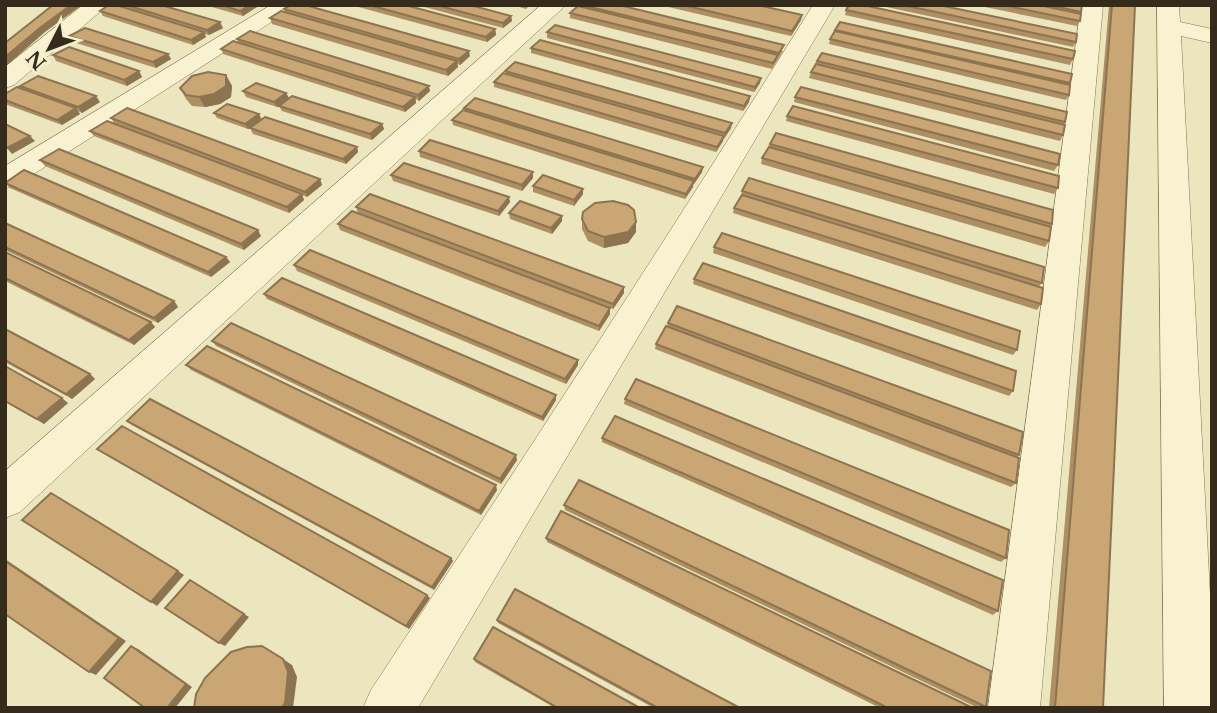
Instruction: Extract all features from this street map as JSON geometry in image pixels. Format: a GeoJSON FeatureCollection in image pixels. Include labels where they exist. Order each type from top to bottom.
{"type":"FeatureCollection","features":[{"type":"Feature","properties":{"kind":"lane"},"geometry":{"type":"LineString","coordinates":[[5,80],[97,5]]}},
{"type":"Feature","properties":{"kind":"lane"},"geometry":{"type":"LineString","coordinates":[[5,179],[287,5]]}},
{"type":"Feature","properties":{"kind":"lane"},"geometry":{"type":"LineString","coordinates":[[5,498],[555,5]]}},
{"type":"Feature","properties":{"kind":"lane"},"geometry":{"type":"LineString","coordinates":[[389,708],[698,214],[824,5]]}},
{"type":"Feature","properties":{"kind":"lane"},"geometry":{"type":"LineString","coordinates":[[1014,708],[1092,5]]}},
{"type":"Feature","properties":{"kind":"lane"},"geometry":{"type":"LineString","coordinates":[[1190,708],[1168,16],[1212,36]]}},
{"type":"Feature","properties":{"kind":"building"},"geometry":{"type":"Polygon","coordinates":[[[53,5],[71,5],[5,57],[5,43],[53,5]]]}},
{"type":"Feature","properties":{"kind":"building"},"geometry":{"type":"Polygon","coordinates":[[[109,5],[204,32],[191,40],[100,11],[109,5]]]}},
{"type":"Feature","properties":{"kind":"building"},"geometry":{"type":"Polygon","coordinates":[[[126,5],[161,5],[220,22],[207,30],[126,5]]]}},
{"type":"Feature","properties":{"kind":"building"},"geometry":{"type":"Polygon","coordinates":[[[221,5],[250,5],[240,11],[221,5]]]}},
{"type":"Feature","properties":{"kind":"building"},"geometry":{"type":"Polygon","coordinates":[[[291,5],[305,5],[469,51],[459,59],[284,9],[291,5]]]}},
{"type":"Feature","properties":{"kind":"building"},"geometry":{"type":"Polygon","coordinates":[[[369,5],[405,5],[495,29],[486,37],[369,5]]]}},
{"type":"Feature","properties":{"kind":"building"},"geometry":{"type":"Polygon","coordinates":[[[436,5],[470,5],[511,16],[503,23],[436,5]]]}},
{"type":"Feature","properties":{"kind":"building"},"geometry":{"type":"Polygon","coordinates":[[[582,5],[619,5],[784,45],[779,53],[582,5]]]}},
{"type":"Feature","properties":{"kind":"building"},"geometry":{"type":"Polygon","coordinates":[[[683,5],[758,5],[802,15],[792,31],[683,5]]]}},
{"type":"Feature","properties":{"kind":"building"},"geometry":{"type":"Polygon","coordinates":[[[849,5],[863,5],[1075,51],[1073,59],[846,10],[849,5]]]}},
{"type":"Feature","properties":{"kind":"building"},"geometry":{"type":"Polygon","coordinates":[[[903,5],[939,5],[1077,34],[1076,42],[903,5]]]}},
{"type":"Feature","properties":{"kind":"building"},"geometry":{"type":"Polygon","coordinates":[[[1003,5],[1039,5],[1081,14],[1080,21],[1003,5]]]}},
{"type":"Feature","properties":{"kind":"building"},"geometry":{"type":"Polygon","coordinates":[[[1049,5],[1082,5],[1081,12],[1049,5]]]}},
{"type":"Feature","properties":{"kind":"building"},"geometry":{"type":"Polygon","coordinates":[[[1112,5],[1135,5],[1103,708],[1055,708],[1112,5]]]}},
{"type":"Feature","properties":{"kind":"building"},"geometry":{"type":"Polygon","coordinates":[[[578,6],[778,55],[773,63],[570,13],[578,6]]]}},
{"type":"Feature","properties":{"kind":"building"},"geometry":{"type":"Polygon","coordinates":[[[281,11],[457,61],[446,70],[270,18],[281,11]]]}},
{"type":"Feature","properties":{"kind":"building"},"geometry":{"type":"Polygon","coordinates":[[[840,22],[1072,74],[1070,83],[835,30],[840,22]]]}},
{"type":"Feature","properties":{"kind":"building"},"geometry":{"type":"Polygon","coordinates":[[[555,25],[761,78],[755,87],[547,32],[555,25]]]}},
{"type":"Feature","properties":{"kind":"building"},"geometry":{"type":"Polygon","coordinates":[[[85,28],[168,54],[153,62],[69,36],[85,28]]]}},
{"type":"Feature","properties":{"kind":"building"},"geometry":{"type":"Polygon","coordinates":[[[250,31],[429,86],[418,95],[237,39],[250,31]]]}},
{"type":"Feature","properties":{"kind":"building"},"geometry":{"type":"Polygon","coordinates":[[[835,31],[1070,85],[1069,95],[830,39],[835,31]]]}},
{"type":"Feature","properties":{"kind":"building"},"geometry":{"type":"Polygon","coordinates":[[[540,40],[750,96],[744,106],[531,48],[540,40]]]}},
{"type":"Feature","properties":{"kind":"building"},"geometry":{"type":"Polygon","coordinates":[[[233,41],[415,97],[403,107],[221,49],[233,41]]]}},
{"type":"Feature","properties":{"kind":"building"},"geometry":{"type":"Polygon","coordinates":[[[69,47],[139,71],[124,80],[53,55],[69,47]]]}},
{"type":"Feature","properties":{"kind":"building"},"geometry":{"type":"Polygon","coordinates":[[[822,53],[1067,112],[1065,122],[817,61],[822,53]]]}},
{"type":"Feature","properties":{"kind":"building"},"geometry":{"type":"Polygon","coordinates":[[[515,62],[732,123],[725,133],[505,71],[515,62]]]}},
{"type":"Feature","properties":{"kind":"building"},"geometry":{"type":"Polygon","coordinates":[[[816,64],[1065,125],[1063,135],[811,72],[816,64]]]}},
{"type":"Feature","properties":{"kind":"building"},"geometry":{"type":"Polygon","coordinates":[[[208,72],[226,75],[226,86],[214,94],[199,97],[186,95],[180,88],[192,76],[208,72]]]}},
{"type":"Feature","properties":{"kind":"building"},"geometry":{"type":"Polygon","coordinates":[[[503,73],[724,136],[717,147],[494,82],[503,73]]]}},
{"type":"Feature","properties":{"kind":"building"},"geometry":{"type":"Polygon","coordinates":[[[38,76],[96,96],[78,107],[20,86],[38,76]]]}},
{"type":"Feature","properties":{"kind":"building"},"geometry":{"type":"Polygon","coordinates":[[[256,83],[286,93],[274,102],[243,91],[256,83]]]}},
{"type":"Feature","properties":{"kind":"building"},"geometry":{"type":"Polygon","coordinates":[[[17,87],[76,108],[57,120],[5,100],[5,94],[17,87]]]}},
{"type":"Feature","properties":{"kind":"building"},"geometry":{"type":"Polygon","coordinates":[[[801,87],[1060,154],[1058,165],[795,97],[801,87]]]}},
{"type":"Feature","properties":{"kind":"building"},"geometry":{"type":"Polygon","coordinates":[[[292,96],[382,124],[370,134],[279,106],[292,96]]]}},
{"type":"Feature","properties":{"kind":"building"},"geometry":{"type":"Polygon","coordinates":[[[475,98],[703,167],[695,179],[464,108],[475,98]]]}},
{"type":"Feature","properties":{"kind":"building"},"geometry":{"type":"Polygon","coordinates":[[[227,104],[259,114],[245,124],[214,113],[227,104]]]}},
{"type":"Feature","properties":{"kind":"building"},"geometry":{"type":"Polygon","coordinates":[[[793,106],[1059,176],[1058,188],[787,116],[793,106]]]}},
{"type":"Feature","properties":{"kind":"building"},"geometry":{"type":"Polygon","coordinates":[[[127,108],[320,179],[305,192],[111,118],[127,108]]]}},
{"type":"Feature","properties":{"kind":"building"},"geometry":{"type":"Polygon","coordinates":[[[463,110],[694,181],[686,194],[452,120],[463,110]]]}},
{"type":"Feature","properties":{"kind":"building"},"geometry":{"type":"Polygon","coordinates":[[[265,117],[357,147],[343,159],[250,128],[265,117]]]}},
{"type":"Feature","properties":{"kind":"building"},"geometry":{"type":"Polygon","coordinates":[[[107,121],[302,194],[287,207],[90,131],[107,121]]]}},
{"type":"Feature","properties":{"kind":"building"},"geometry":{"type":"Polygon","coordinates":[[[5,124],[30,136],[5,148],[5,124]]]}},
{"type":"Feature","properties":{"kind":"building"},"geometry":{"type":"Polygon","coordinates":[[[776,133],[1053,210],[1052,224],[770,144],[776,133]]]}},
{"type":"Feature","properties":{"kind":"building"},"geometry":{"type":"Polygon","coordinates":[[[430,140],[533,172],[522,185],[419,151],[430,140]]]}},
{"type":"Feature","properties":{"kind":"building"},"geometry":{"type":"Polygon","coordinates":[[[769,147],[1051,227],[1049,241],[762,158],[769,147]]]}},
{"type":"Feature","properties":{"kind":"building"},"geometry":{"type":"Polygon","coordinates":[[[59,149],[258,230],[241,244],[40,160],[59,149]]]}},
{"type":"Feature","properties":{"kind":"building"},"geometry":{"type":"Polygon","coordinates":[[[404,163],[509,197],[498,211],[391,175],[404,163]]]}},
{"type":"Feature","properties":{"kind":"building"},"geometry":{"type":"Polygon","coordinates":[[[24,170],[226,257],[208,272],[5,183],[24,170]]]}},
{"type":"Feature","properties":{"kind":"building"},"geometry":{"type":"Polygon","coordinates":[[[543,175],[583,189],[574,200],[533,186],[543,175]]]}},
{"type":"Feature","properties":{"kind":"building"},"geometry":{"type":"Polygon","coordinates":[[[749,178],[1044,267],[1042,283],[742,191],[749,178]]]}},
{"type":"Feature","properties":{"kind":"building"},"geometry":{"type":"Polygon","coordinates":[[[370,194],[624,287],[613,304],[356,207],[370,194]]]}},
{"type":"Feature","properties":{"kind":"building"},"geometry":{"type":"Polygon","coordinates":[[[742,195],[1043,288],[1041,304],[734,208],[742,195]]]}},
{"type":"Feature","properties":{"kind":"building"},"geometry":{"type":"Polygon","coordinates":[[[520,201],[562,216],[551,228],[509,213],[520,201]]]}},
{"type":"Feature","properties":{"kind":"building"},"geometry":{"type":"Polygon","coordinates":[[[613,201],[628,205],[634,210],[636,222],[628,232],[604,237],[588,231],[582,219],[583,212],[595,203],[613,201]]]}},
{"type":"Feature","properties":{"kind":"building"},"geometry":{"type":"Polygon","coordinates":[[[352,211],[610,308],[599,326],[338,224],[352,211]]]}},
{"type":"Feature","properties":{"kind":"building"},"geometry":{"type":"Polygon","coordinates":[[[5,223],[174,301],[154,318],[5,247],[5,223]]]}},
{"type":"Feature","properties":{"kind":"building"},"geometry":{"type":"Polygon","coordinates":[[[722,233],[1020,331],[1017,350],[714,247],[722,233]]]}},
{"type":"Feature","properties":{"kind":"building"},"geometry":{"type":"Polygon","coordinates":[[[310,250],[578,360],[565,379],[294,265],[310,250]]]}},
{"type":"Feature","properties":{"kind":"building"},"geometry":{"type":"Polygon","coordinates":[[[5,252],[151,322],[129,340],[5,278],[5,252]]]}},
{"type":"Feature","properties":{"kind":"building"},"geometry":{"type":"Polygon","coordinates":[[[703,263],[1016,371],[1013,391],[694,279],[703,263]]]}},
{"type":"Feature","properties":{"kind":"building"},"geometry":{"type":"Polygon","coordinates":[[[282,278],[556,395],[542,417],[264,294],[282,278]]]}},
{"type":"Feature","properties":{"kind":"building"},"geometry":{"type":"Polygon","coordinates":[[[677,306],[1023,432],[1019,455],[668,323],[677,306]]]}},
{"type":"Feature","properties":{"kind":"building"},"geometry":{"type":"Polygon","coordinates":[[[231,323],[516,455],[500,479],[212,341],[231,323]]]}},
{"type":"Feature","properties":{"kind":"building"},"geometry":{"type":"Polygon","coordinates":[[[666,326],[1019,458],[1016,483],[656,344],[666,326]]]}},
{"type":"Feature","properties":{"kind":"building"},"geometry":{"type":"Polygon","coordinates":[[[5,329],[90,374],[66,394],[5,360],[5,329]]]}},
{"type":"Feature","properties":{"kind":"building"},"geometry":{"type":"Polygon","coordinates":[[[207,346],[496,485],[479,511],[186,365],[207,346]]]}},
{"type":"Feature","properties":{"kind":"building"},"geometry":{"type":"Polygon","coordinates":[[[5,366],[62,398],[37,419],[5,401],[5,366]]]}},
{"type":"Feature","properties":{"kind":"building"},"geometry":{"type":"Polygon","coordinates":[[[636,379],[1009,530],[1006,558],[625,399],[636,379]]]}},
{"type":"Feature","properties":{"kind":"building"},"geometry":{"type":"Polygon","coordinates":[[[150,399],[451,558],[432,587],[127,421],[150,399]]]}},
{"type":"Feature","properties":{"kind":"building"},"geometry":{"type":"Polygon","coordinates":[[[615,416],[1003,580],[998,611],[602,438],[615,416]]]}},
{"type":"Feature","properties":{"kind":"building"},"geometry":{"type":"Polygon","coordinates":[[[122,426],[427,595],[406,626],[97,449],[122,426]]]}},
{"type":"Feature","properties":{"kind":"building"},"geometry":{"type":"Polygon","coordinates":[[[579,480],[991,671],[986,707],[564,505],[579,480]]]}},
{"type":"Feature","properties":{"kind":"building"},"geometry":{"type":"Polygon","coordinates":[[[51,493],[178,571],[151,602],[22,520],[51,493]]]}},
{"type":"Feature","properties":{"kind":"building"},"geometry":{"type":"Polygon","coordinates":[[[561,511],[973,708],[888,708],[546,538],[561,511]]]}},
{"type":"Feature","properties":{"kind":"building"},"geometry":{"type":"Polygon","coordinates":[[[5,561],[119,638],[89,672],[5,614],[5,561]]]}},
{"type":"Feature","properties":{"kind":"building"},"geometry":{"type":"Polygon","coordinates":[[[190,580],[244,614],[219,643],[165,608],[190,580]]]}},
{"type":"Feature","properties":{"kind":"building"},"geometry":{"type":"Polygon","coordinates":[[[515,589],[740,708],[658,708],[497,620],[515,589]]]}},
{"type":"Feature","properties":{"kind":"building"},"geometry":{"type":"Polygon","coordinates":[[[493,627],[640,708],[558,708],[474,659],[493,627]]]}},
{"type":"Feature","properties":{"kind":"building"},"geometry":{"type":"Polygon","coordinates":[[[131,646],[186,684],[167,708],[145,708],[104,678],[131,646]]]}},
{"type":"Feature","properties":{"kind":"building"},"geometry":{"type":"Polygon","coordinates":[[[262,646],[283,659],[288,672],[285,703],[281,708],[194,708],[196,694],[205,678],[231,652],[262,646]]]}}]}
